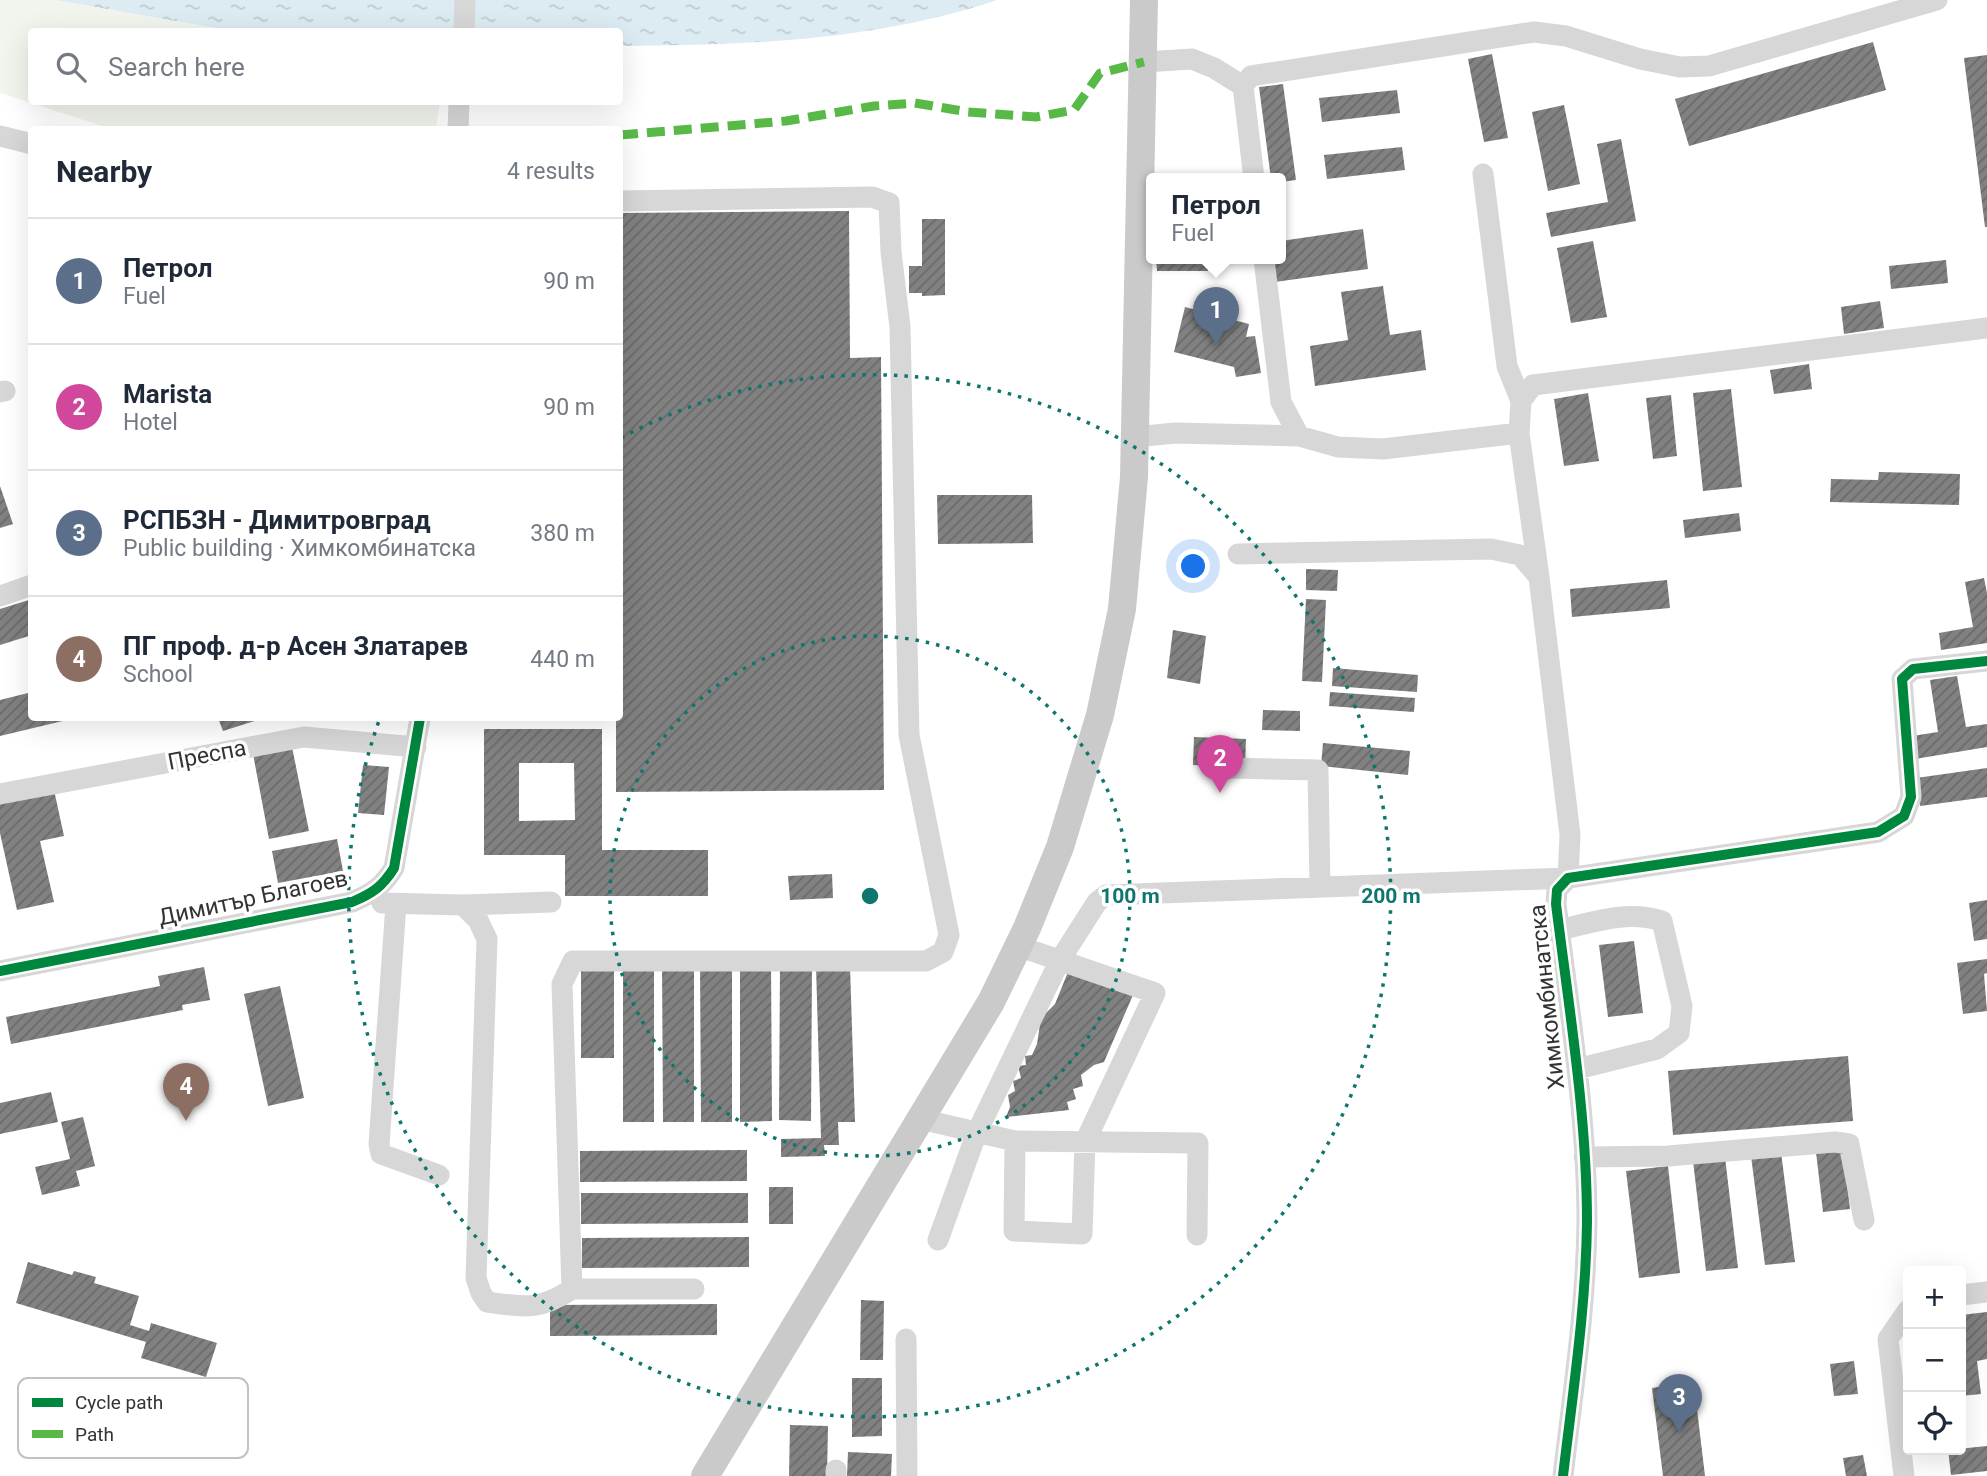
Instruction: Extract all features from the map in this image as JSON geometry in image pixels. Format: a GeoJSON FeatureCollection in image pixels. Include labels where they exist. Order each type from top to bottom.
{"type":"FeatureCollection","features":[{"type":"Feature","properties":{"kind":"main road"},"geometry":{"type":"LineString","coordinates":[[705,1476],[991,1002],[1060,846],[1100,715],[1122,609],[1134,477],[1144,0]]}},
{"type":"Feature","properties":{"kind":"street"},"geometry":{"type":"LineString","coordinates":[[464,28],[466,0]]}},
{"type":"Feature","properties":{"kind":"street"},"geometry":{"type":"LineString","coordinates":[[1253,173],[1243,86],[1251,76],[1534,32],[1566,36],[1680,67],[1709,66],[1937,0]]}},
{"type":"Feature","properties":{"kind":"street"},"geometry":{"type":"LineString","coordinates":[[1144,62],[1192,59],[1214,68],[1243,86]]}},
{"type":"Feature","properties":{"kind":"street"},"geometry":{"type":"LineString","coordinates":[[0,136],[28,143]]}},
{"type":"Feature","properties":{"kind":"street"},"geometry":{"type":"LineString","coordinates":[[938,1240],[977,1132],[1060,960],[1097,902],[1106,895],[1568,878],[1570,835],[1519,433],[1521,401],[1507,366],[1483,174]]}},
{"type":"Feature","properties":{"kind":"street"},"geometry":{"type":"LineString","coordinates":[[572,1289],[562,984],[573,961],[926,961],[943,952],[949,935],[909,736],[900,327],[891,252],[889,203],[872,197],[623,201]]}},
{"type":"Feature","properties":{"kind":"street"},"geometry":{"type":"LineString","coordinates":[[1265,264],[1282,402],[1299,436]]}},
{"type":"Feature","properties":{"kind":"street"},"geometry":{"type":"LineString","coordinates":[[1521,401],[1534,385],[1987,328]]}},
{"type":"Feature","properties":{"kind":"street"},"geometry":{"type":"LineString","coordinates":[[1135,437],[1175,433],[1299,436],[1338,447],[1382,449],[1519,433]]}},
{"type":"Feature","properties":{"kind":"street"},"geometry":{"type":"LineString","coordinates":[[1238,554],[1491,549],[1520,555],[1539,577]]}},
{"type":"Feature","properties":{"kind":"street"},"geometry":{"type":"LineString","coordinates":[[0,596],[28,586]]}},
{"type":"Feature","properties":{"kind":"street","name":"Химкомбинатска"},"geometry":{"type":"LineString","coordinates":[[1563,1476],[1585,1296],[1587,1219],[1577,1069],[1559,930],[1557,890],[1568,878],[1878,832],[1904,817],[1911,797],[1902,679],[1913,669],[1987,661]]}},
{"type":"Feature","properties":{"kind":"street","name":"Димитър Благоев"},"geometry":{"type":"LineString","coordinates":[[0,971],[352,902],[370,894],[384,884],[394,869],[420,721]]}},
{"type":"Feature","properties":{"kind":"street","name":"Преспа"},"geometry":{"type":"LineString","coordinates":[[0,794],[304,737],[416,747]]}},
{"type":"Feature","properties":{"kind":"street"},"geometry":{"type":"LineString","coordinates":[[1230,768],[1318,770],[1320,887]]}},
{"type":"Feature","properties":{"kind":"street"},"geometry":{"type":"LineString","coordinates":[[352,902],[463,905],[551,902]]}},
{"type":"Feature","properties":{"kind":"street"},"geometry":{"type":"LineString","coordinates":[[396,904],[379,1144],[381,1154],[439,1175]]}},
{"type":"Feature","properties":{"kind":"street"},"geometry":{"type":"LineString","coordinates":[[463,905],[478,920],[487,939],[476,1278],[481,1293],[487,1302],[528,1308],[560,1297],[572,1289],[694,1289]]}},
{"type":"Feature","properties":{"kind":"street"},"geometry":{"type":"LineString","coordinates":[[1559,930],[1621,916],[1643,915],[1662,921],[1682,1006],[1679,1033],[1657,1049],[1577,1069]]}},
{"type":"Feature","properties":{"kind":"street"},"geometry":{"type":"LineString","coordinates":[[1015,1141],[1014,1231],[1082,1234],[1086,1142],[1155,993],[1018,946]]}},
{"type":"Feature","properties":{"kind":"street"},"geometry":{"type":"LineString","coordinates":[[920,1119],[1015,1141],[1198,1143],[1197,1235]]}},
{"type":"Feature","properties":{"kind":"street"},"geometry":{"type":"LineString","coordinates":[[1584,1157],[1668,1156],[1835,1142],[1849,1144],[1864,1220]]}},
{"type":"Feature","properties":{"kind":"street"},"geometry":{"type":"LineString","coordinates":[[1966,1294],[1987,1292]]}},
{"type":"Feature","properties":{"kind":"street"},"geometry":{"type":"LineString","coordinates":[[1903,1317],[1888,1339],[1904,1476]]}},
{"type":"Feature","properties":{"kind":"street"},"geometry":{"type":"LineString","coordinates":[[906,1339],[906,1476]]}},
{"type":"Feature","properties":{"kind":"shaded area"},"geometry":{"type":"Polygon","coordinates":[[[0,0],[56,0],[215,28],[28,28],[28,102],[0,93],[0,0]]]}},
{"type":"Feature","properties":{"kind":"shaded area"},"geometry":{"type":"Polygon","coordinates":[[[37,105],[440,105],[436,126],[103,126],[37,105]]]}},
{"type":"Feature","properties":{"kind":"water"},"geometry":{"type":"Polygon","coordinates":[[[56,0],[997,0],[951,14],[858,32],[715,44],[623,46],[623,28],[215,28],[56,0]]]}},
{"type":"Feature","properties":{"kind":"building"},"geometry":{"type":"Polygon","coordinates":[[[1873,42],[1886,90],[1689,146],[1675,99],[1873,42]]]}},
{"type":"Feature","properties":{"kind":"building"},"geometry":{"type":"Polygon","coordinates":[[[1492,54],[1508,138],[1484,142],[1468,59],[1492,54]]]}},
{"type":"Feature","properties":{"kind":"building"},"geometry":{"type":"Polygon","coordinates":[[[1987,55],[1987,227],[1985,227],[1964,58],[1987,55]]]}},
{"type":"Feature","properties":{"kind":"building"},"geometry":{"type":"Polygon","coordinates":[[[1283,84],[1296,180],[1286,181],[1286,173],[1270,173],[1259,87],[1283,84]]]}},
{"type":"Feature","properties":{"kind":"building"},"geometry":{"type":"Polygon","coordinates":[[[1397,90],[1400,113],[1322,122],[1319,98],[1397,90]]]}},
{"type":"Feature","properties":{"kind":"building"},"geometry":{"type":"Polygon","coordinates":[[[1564,105],[1580,184],[1548,191],[1532,112],[1564,105]]]}},
{"type":"Feature","properties":{"kind":"building"},"geometry":{"type":"Polygon","coordinates":[[[1621,139],[1636,221],[1551,237],[1546,213],[1608,202],[1597,144],[1621,139]]]}},
{"type":"Feature","properties":{"kind":"building"},"geometry":{"type":"Polygon","coordinates":[[[1402,147],[1405,170],[1327,179],[1324,155],[1402,147]]]}},
{"type":"Feature","properties":{"kind":"building"},"geometry":{"type":"Polygon","coordinates":[[[849,211],[850,358],[881,357],[884,790],[616,792],[616,721],[623,721],[623,213],[849,211]]]}},
{"type":"Feature","properties":{"kind":"building"},"geometry":{"type":"Polygon","coordinates":[[[922,219],[945,219],[945,295],[922,296],[922,293],[909,293],[909,266],[922,266],[922,219]]]}},
{"type":"Feature","properties":{"kind":"building"},"geometry":{"type":"Polygon","coordinates":[[[1363,229],[1368,269],[1275,282],[1273,264],[1286,264],[1286,240],[1363,229]]]}},
{"type":"Feature","properties":{"kind":"building"},"geometry":{"type":"Polygon","coordinates":[[[1593,241],[1607,317],[1571,323],[1557,248],[1593,241]]]}},
{"type":"Feature","properties":{"kind":"building"},"geometry":{"type":"Polygon","coordinates":[[[1946,260],[1948,283],[1891,289],[1889,266],[1946,260]]]}},
{"type":"Feature","properties":{"kind":"building"},"geometry":{"type":"Polygon","coordinates":[[[1156,264],[1208,264],[1208,271],[1157,271],[1156,264]]]}},
{"type":"Feature","properties":{"kind":"building"},"geometry":{"type":"Polygon","coordinates":[[[1383,286],[1390,335],[1421,330],[1426,370],[1315,386],[1310,346],[1348,340],[1341,292],[1383,286]]]}},
{"type":"Feature","properties":{"kind":"building"},"geometry":{"type":"Polygon","coordinates":[[[1880,301],[1884,328],[1844,334],[1841,307],[1880,301]]]}},
{"type":"Feature","properties":{"kind":"building"},"geometry":{"type":"Polygon","coordinates":[[[1185,307],[1249,324],[1246,337],[1255,336],[1261,373],[1236,377],[1234,367],[1174,352],[1185,307]]]}},
{"type":"Feature","properties":{"kind":"building"},"geometry":{"type":"Polygon","coordinates":[[[1809,364],[1812,389],[1774,394],[1770,370],[1809,364]]]}},
{"type":"Feature","properties":{"kind":"building"},"geometry":{"type":"Polygon","coordinates":[[[1731,389],[1742,487],[1703,491],[1693,393],[1731,389]]]}},
{"type":"Feature","properties":{"kind":"building"},"geometry":{"type":"Polygon","coordinates":[[[1588,393],[1599,461],[1564,466],[1554,399],[1588,393]]]}},
{"type":"Feature","properties":{"kind":"building"},"geometry":{"type":"Polygon","coordinates":[[[1671,395],[1677,456],[1653,459],[1646,398],[1671,395]]]}},
{"type":"Feature","properties":{"kind":"building"},"geometry":{"type":"Polygon","coordinates":[[[1879,472],[1960,474],[1959,505],[1830,502],[1831,479],[1878,480],[1879,472]]]}},
{"type":"Feature","properties":{"kind":"building"},"geometry":{"type":"Polygon","coordinates":[[[0,486],[13,524],[0,528],[0,486]]]}},
{"type":"Feature","properties":{"kind":"building"},"geometry":{"type":"Polygon","coordinates":[[[937,495],[1032,495],[1033,543],[938,544],[937,495]]]}},
{"type":"Feature","properties":{"kind":"building"},"geometry":{"type":"Polygon","coordinates":[[[1739,513],[1741,531],[1685,538],[1683,520],[1739,513]]]}},
{"type":"Feature","properties":{"kind":"building"},"geometry":{"type":"Polygon","coordinates":[[[1306,569],[1338,570],[1337,591],[1306,590],[1306,569]]]}},
{"type":"Feature","properties":{"kind":"building"},"geometry":{"type":"Polygon","coordinates":[[[1984,578],[1987,593],[1987,643],[1941,650],[1939,633],[1973,627],[1965,582],[1984,578]]]}},
{"type":"Feature","properties":{"kind":"building"},"geometry":{"type":"Polygon","coordinates":[[[1667,580],[1670,608],[1572,617],[1570,589],[1667,580]]]}},
{"type":"Feature","properties":{"kind":"building"},"geometry":{"type":"Polygon","coordinates":[[[1306,599],[1326,600],[1322,682],[1302,681],[1306,599]]]}},
{"type":"Feature","properties":{"kind":"building"},"geometry":{"type":"Polygon","coordinates":[[[28,600],[28,636],[0,645],[0,609],[28,600]]]}},
{"type":"Feature","properties":{"kind":"building"},"geometry":{"type":"Polygon","coordinates":[[[1173,630],[1206,636],[1200,684],[1167,678],[1173,630]]]}},
{"type":"Feature","properties":{"kind":"building"},"geometry":{"type":"Polygon","coordinates":[[[1333,668],[1418,675],[1417,692],[1332,686],[1333,668]]]}},
{"type":"Feature","properties":{"kind":"building"},"geometry":{"type":"Polygon","coordinates":[[[1957,676],[1966,727],[1987,724],[1987,747],[1915,759],[1912,736],[1938,732],[1930,680],[1957,676]]]}},
{"type":"Feature","properties":{"kind":"building"},"geometry":{"type":"Polygon","coordinates":[[[1330,692],[1415,698],[1414,712],[1329,706],[1330,692]]]}},
{"type":"Feature","properties":{"kind":"building"},"geometry":{"type":"Polygon","coordinates":[[[28,693],[28,721],[63,721],[0,736],[0,700],[28,693]]]}},
{"type":"Feature","properties":{"kind":"building"},"geometry":{"type":"Polygon","coordinates":[[[1263,710],[1300,711],[1300,731],[1262,730],[1263,710]]]}},
{"type":"Feature","properties":{"kind":"building"},"geometry":{"type":"Polygon","coordinates":[[[219,721],[255,721],[223,731],[219,721]]]}},
{"type":"Feature","properties":{"kind":"building"},"geometry":{"type":"Polygon","coordinates":[[[484,729],[602,729],[602,850],[708,850],[708,896],[565,896],[565,855],[484,855],[484,729]],[[519,763],[519,821],[575,820],[574,763],[519,763]]]}},
{"type":"Feature","properties":{"kind":"building"},"geometry":{"type":"Polygon","coordinates":[[[1194,737],[1246,739],[1245,767],[1193,765],[1194,737]]]}},
{"type":"Feature","properties":{"kind":"building"},"geometry":{"type":"Polygon","coordinates":[[[1323,743],[1410,751],[1408,775],[1321,766],[1323,743]]]}},
{"type":"Feature","properties":{"kind":"building"},"geometry":{"type":"Polygon","coordinates":[[[292,747],[309,831],[269,839],[253,754],[292,747]]]}},
{"type":"Feature","properties":{"kind":"building"},"geometry":{"type":"Polygon","coordinates":[[[363,765],[389,767],[384,815],[358,813],[363,765]]]}},
{"type":"Feature","properties":{"kind":"building"},"geometry":{"type":"Polygon","coordinates":[[[1987,768],[1987,797],[1920,806],[1916,778],[1987,768]]]}},
{"type":"Feature","properties":{"kind":"building"},"geometry":{"type":"Polygon","coordinates":[[[54,790],[64,836],[40,841],[54,902],[17,910],[0,833],[0,802],[54,790]]]}},
{"type":"Feature","properties":{"kind":"building"},"geometry":{"type":"Polygon","coordinates":[[[337,839],[343,871],[278,883],[272,851],[337,839]]]}},
{"type":"Feature","properties":{"kind":"building"},"geometry":{"type":"Polygon","coordinates":[[[832,874],[833,898],[790,900],[788,876],[832,874]]]}},
{"type":"Feature","properties":{"kind":"building"},"geometry":{"type":"Polygon","coordinates":[[[1987,900],[1987,939],[1974,941],[1969,903],[1987,900]]]}},
{"type":"Feature","properties":{"kind":"building"},"geometry":{"type":"Polygon","coordinates":[[[1634,941],[1643,1013],[1608,1017],[1599,945],[1634,941]]]}},
{"type":"Feature","properties":{"kind":"building"},"geometry":{"type":"Polygon","coordinates":[[[1987,959],[1987,973],[1984,974],[1987,1011],[1963,1014],[1957,963],[1987,959]]]}},
{"type":"Feature","properties":{"kind":"building"},"geometry":{"type":"Polygon","coordinates":[[[771,961],[772,1121],[740,1122],[740,962],[771,961]]]}},
{"type":"Feature","properties":{"kind":"building"},"geometry":{"type":"Polygon","coordinates":[[[581,962],[614,962],[614,1058],[581,1058],[581,962]]]}},
{"type":"Feature","properties":{"kind":"building"},"geometry":{"type":"Polygon","coordinates":[[[623,962],[654,962],[654,1122],[623,1122],[623,962]]]}},
{"type":"Feature","properties":{"kind":"building"},"geometry":{"type":"Polygon","coordinates":[[[662,962],[694,962],[694,1122],[663,1122],[662,962]]]}},
{"type":"Feature","properties":{"kind":"building"},"geometry":{"type":"Polygon","coordinates":[[[700,962],[732,962],[732,1122],[701,1122],[700,962]]]}},
{"type":"Feature","properties":{"kind":"building"},"geometry":{"type":"Polygon","coordinates":[[[780,965],[812,965],[811,1121],[779,1120],[780,965]]]}},
{"type":"Feature","properties":{"kind":"building"},"geometry":{"type":"Polygon","coordinates":[[[816,966],[850,966],[855,1122],[838,1122],[839,1145],[824,1145],[825,1156],[781,1157],[781,1139],[821,1138],[816,966]]]}},
{"type":"Feature","properties":{"kind":"building"},"geometry":{"type":"Polygon","coordinates":[[[204,967],[210,1000],[182,1005],[183,1010],[11,1044],[6,1017],[160,986],[158,976],[204,967]]]}},
{"type":"Feature","properties":{"kind":"building"},"geometry":{"type":"Polygon","coordinates":[[[1068,972],[1133,995],[1104,1062],[1094,1065],[1081,1075],[1083,1086],[1073,1089],[1076,1099],[1067,1102],[1069,1110],[1006,1117],[1010,1107],[1008,1095],[1015,1091],[1013,1081],[1021,1078],[1018,1066],[1026,1065],[1025,1056],[1032,1055],[1040,1024],[1055,1004],[1068,972]]]}},
{"type":"Feature","properties":{"kind":"building"},"geometry":{"type":"Polygon","coordinates":[[[280,986],[304,1098],[268,1106],[244,994],[280,986]]]}},
{"type":"Feature","properties":{"kind":"building"},"geometry":{"type":"Polygon","coordinates":[[[1848,1056],[1853,1121],[1673,1135],[1668,1071],[1848,1056]]]}},
{"type":"Feature","properties":{"kind":"building"},"geometry":{"type":"Polygon","coordinates":[[[51,1092],[58,1122],[0,1134],[0,1103],[51,1092]]]}},
{"type":"Feature","properties":{"kind":"building"},"geometry":{"type":"Polygon","coordinates":[[[83,1117],[95,1166],[76,1171],[80,1186],[42,1195],[35,1167],[70,1159],[61,1122],[83,1117]]]}},
{"type":"Feature","properties":{"kind":"building"},"geometry":{"type":"Polygon","coordinates":[[[1843,1148],[1850,1209],[1823,1212],[1816,1152],[1843,1148]]]}},
{"type":"Feature","properties":{"kind":"building"},"geometry":{"type":"Polygon","coordinates":[[[747,1150],[747,1181],[580,1182],[580,1151],[747,1150]]]}},
{"type":"Feature","properties":{"kind":"building"},"geometry":{"type":"Polygon","coordinates":[[[1781,1152],[1795,1262],[1765,1265],[1751,1156],[1781,1152]]]}},
{"type":"Feature","properties":{"kind":"building"},"geometry":{"type":"Polygon","coordinates":[[[1725,1157],[1738,1268],[1706,1271],[1693,1161],[1725,1157]]]}},
{"type":"Feature","properties":{"kind":"building"},"geometry":{"type":"Polygon","coordinates":[[[1668,1166],[1680,1273],[1639,1278],[1626,1171],[1668,1166]]]}},
{"type":"Feature","properties":{"kind":"building"},"geometry":{"type":"Polygon","coordinates":[[[769,1187],[793,1187],[793,1224],[769,1224],[769,1187]]]}},
{"type":"Feature","properties":{"kind":"building"},"geometry":{"type":"Polygon","coordinates":[[[581,1193],[748,1193],[748,1223],[581,1224],[581,1193]]]}},
{"type":"Feature","properties":{"kind":"building"},"geometry":{"type":"Polygon","coordinates":[[[749,1237],[749,1267],[582,1268],[582,1238],[749,1237]]]}},
{"type":"Feature","properties":{"kind":"building"},"geometry":{"type":"Polygon","coordinates":[[[28,1262],[72,1275],[74,1271],[96,1277],[94,1283],[139,1296],[130,1325],[149,1331],[151,1323],[217,1343],[206,1377],[141,1358],[146,1342],[16,1303],[28,1262]]]}},
{"type":"Feature","properties":{"kind":"building"},"geometry":{"type":"Polygon","coordinates":[[[861,1300],[884,1301],[883,1360],[860,1360],[861,1300]]]}},
{"type":"Feature","properties":{"kind":"building"},"geometry":{"type":"Polygon","coordinates":[[[717,1304],[717,1335],[550,1336],[550,1305],[717,1304]]]}},
{"type":"Feature","properties":{"kind":"building"},"geometry":{"type":"Polygon","coordinates":[[[1987,1312],[1987,1359],[1977,1361],[1981,1394],[1966,1396],[1966,1329],[1966,1314],[1987,1312]]]}},
{"type":"Feature","properties":{"kind":"building"},"geometry":{"type":"Polygon","coordinates":[[[1854,1361],[1858,1394],[1834,1396],[1830,1364],[1854,1361]]]}},
{"type":"Feature","properties":{"kind":"building"},"geometry":{"type":"Polygon","coordinates":[[[852,1378],[882,1378],[882,1436],[852,1437],[852,1378]]]}},
{"type":"Feature","properties":{"kind":"building"},"geometry":{"type":"Polygon","coordinates":[[[1677,1384],[1678,1387],[1694,1384],[1705,1476],[1663,1476],[1652,1388],[1677,1384]]]}},
{"type":"Feature","properties":{"kind":"building"},"geometry":{"type":"Polygon","coordinates":[[[790,1425],[828,1426],[827,1476],[789,1476],[790,1425]]]}},
{"type":"Feature","properties":{"kind":"building"},"geometry":{"type":"Polygon","coordinates":[[[1987,1446],[1987,1471],[1951,1475],[1949,1455],[1966,1455],[1966,1448],[1987,1446]]]}},
{"type":"Feature","properties":{"kind":"building"},"geometry":{"type":"Polygon","coordinates":[[[848,1452],[892,1454],[891,1476],[847,1476],[848,1452]]]}},
{"type":"Feature","properties":{"kind":"building"},"geometry":{"type":"Polygon","coordinates":[[[1863,1455],[1867,1476],[1846,1476],[1843,1458],[1863,1455]]]}},
{"type":"Feature","properties":{"kind":"marked path"},"geometry":{"type":"LineString","coordinates":[[623,135],[786,121],[874,106],[915,103],[968,112],[1036,117],[1074,110],[1100,73],[1144,62]]}},
{"type":"Feature","properties":{"kind":"cycle path"},"geometry":{"type":"LineString","coordinates":[[1563,1476],[1582,1317],[1587,1222],[1581,1102],[1556,904],[1557,890],[1568,878],[1878,832],[1904,816],[1911,797],[1902,679],[1913,669],[1987,661]]}},
{"type":"Feature","properties":{"kind":"cycle path"},"geometry":{"type":"LineString","coordinates":[[0,971],[352,902],[371,892],[381,885],[394,868],[419,721]]}},
{"type":"Feature","properties":{"kind":"place","name":"Петрол"},"geometry":{"type":"Point","coordinates":[1216,345]}},
{"type":"Feature","properties":{"kind":"place","name":"Marista"},"geometry":{"type":"Point","coordinates":[1220,793]}},
{"type":"Feature","properties":{"kind":"place","name":"ПГ проф. д-р Асен Златарев"},"geometry":{"type":"Point","coordinates":[186,1121]}},
{"type":"Feature","properties":{"kind":"place","name":"РСПБЗН - Димитровград"},"geometry":{"type":"Point","coordinates":[1679,1432]}}]}
